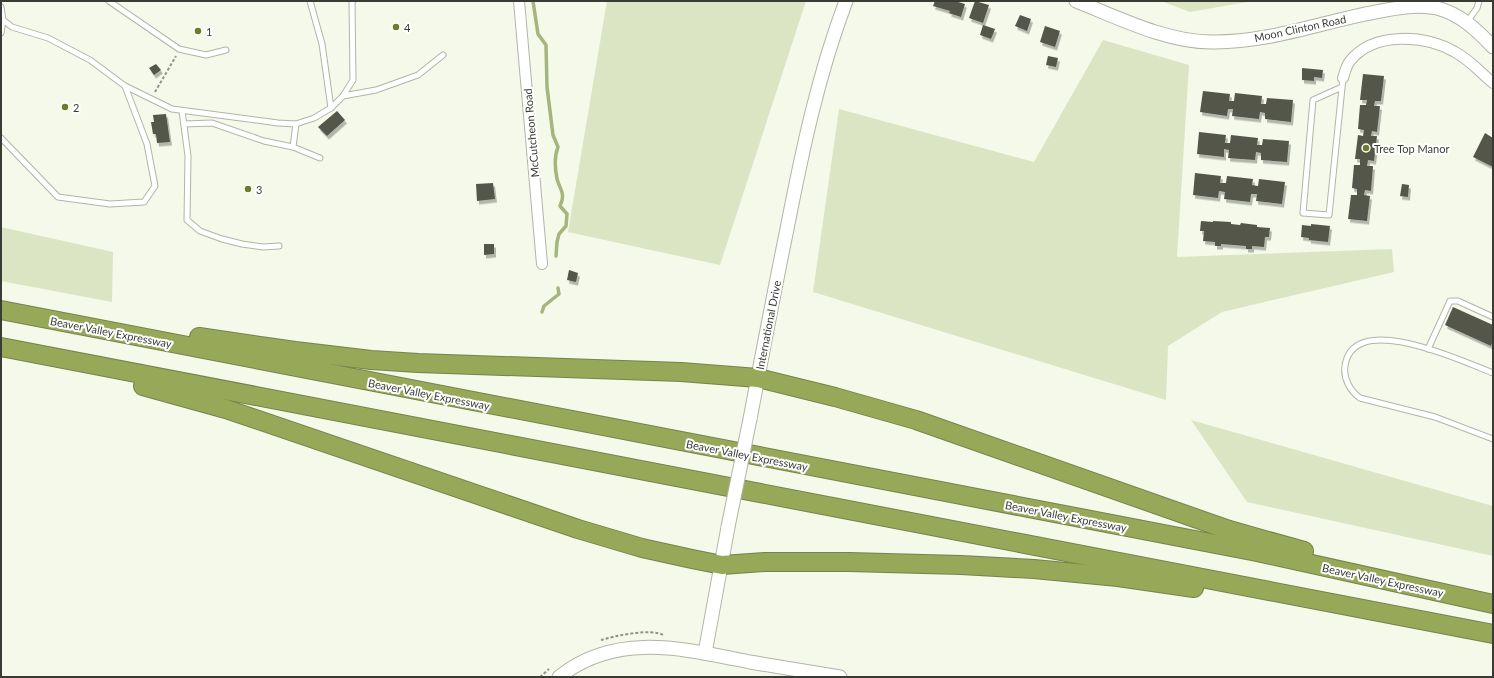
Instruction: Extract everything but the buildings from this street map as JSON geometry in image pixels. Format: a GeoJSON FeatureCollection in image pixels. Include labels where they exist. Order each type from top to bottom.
{"type":"FeatureCollection","features":[{"type":"Feature","properties":{"kind":"highway"},"geometry":{"type":"LineString","coordinates":[[1,309],[363,359],[418,363],[681,372],[758,378],[835,397],[916,420],[1229,530],[1461,596]]}},
{"type":"Feature","properties":{"kind":"highway","name":"Beaver Valley Expressway"},"geometry":{"type":"LineString","coordinates":[[1,309],[1257,552],[1493,604]]}},
{"type":"Feature","properties":{"kind":"highway"},"geometry":{"type":"LineString","coordinates":[[1,347],[1493,634]]}},
{"type":"Feature","properties":{"kind":"highway"},"geometry":{"type":"LineString","coordinates":[[65,359],[125,381],[226,409],[578,529],[642,548],[722,565],[765,562],[849,562],[961,565],[1049,570],[1118,577],[1493,634]]}},
{"type":"Feature","properties":{"kind":"street","name":"McCutcheon Road"},"geometry":{"type":"LineString","coordinates":[[519,1],[542,264]]}},
{"type":"Feature","properties":{"kind":"street","name":"International Drive"},"geometry":{"type":"LineString","coordinates":[[705,653],[728,527],[797,176],[812,108],[830,43],[846,1]]}},
{"type":"Feature","properties":{"kind":"street","name":"Moon Clinton Road"},"geometry":{"type":"LineString","coordinates":[[1076,1],[1161,34],[1200,42],[1237,41],[1287,33],[1367,14],[1417,6],[1441,10],[1467,22],[1493,47]]}},
{"type":"Feature","properties":{"kind":"street"},"geometry":{"type":"LineString","coordinates":[[1342,83],[1346,68],[1351,61],[1367,48],[1385,41],[1407,40],[1434,43],[1454,52],[1472,64],[1493,83]]}},
{"type":"Feature","properties":{"kind":"street"},"geometry":{"type":"LineString","coordinates":[[559,677],[582,661],[597,656],[625,649],[663,647],[840,677]]}},
{"type":"Feature","properties":{"kind":"lane"},"geometry":{"type":"LineString","coordinates":[[109,1],[179,49],[206,55],[226,50]]}},
{"type":"Feature","properties":{"kind":"lane"},"geometry":{"type":"LineString","coordinates":[[310,1],[322,44],[331,108]]}},
{"type":"Feature","properties":{"kind":"lane"},"geometry":{"type":"LineString","coordinates":[[3,20],[12,27],[48,38],[90,60],[126,86],[172,110],[263,122],[296,124],[314,118],[331,108],[343,96],[353,80],[353,1]]}},
{"type":"Feature","properties":{"kind":"lane"},"geometry":{"type":"LineString","coordinates":[[1467,22],[1477,8],[1479,1]]}},
{"type":"Feature","properties":{"kind":"lane"},"geometry":{"type":"LineString","coordinates":[[1,7],[3,20],[1,33]]}},
{"type":"Feature","properties":{"kind":"lane"},"geometry":{"type":"LineString","coordinates":[[343,96],[376,90],[418,75],[443,55]]}},
{"type":"Feature","properties":{"kind":"lane"},"geometry":{"type":"LineString","coordinates":[[1342,83],[1329,215],[1303,213],[1313,100],[1342,83]]}},
{"type":"Feature","properties":{"kind":"lane"},"geometry":{"type":"LineString","coordinates":[[1,138],[58,197],[110,204],[144,202],[156,186],[147,144],[126,86]]}},
{"type":"Feature","properties":{"kind":"lane"},"geometry":{"type":"LineString","coordinates":[[182,111],[188,156],[187,220],[200,231],[222,239],[256,246],[279,246]]}},
{"type":"Feature","properties":{"kind":"lane"},"geometry":{"type":"LineString","coordinates":[[184,124],[212,123],[264,141],[293,147],[320,158]]}},
{"type":"Feature","properties":{"kind":"lane"},"geometry":{"type":"LineString","coordinates":[[293,147],[296,124]]}},
{"type":"Feature","properties":{"kind":"lane"},"geometry":{"type":"LineString","coordinates":[[1428,349],[1450,301],[1458,301],[1493,317]]}},
{"type":"Feature","properties":{"kind":"lane"},"geometry":{"type":"LineString","coordinates":[[1493,373],[1428,349],[1395,340],[1379,339],[1360,344],[1349,352],[1344,369],[1348,384],[1355,395],[1360,398],[1435,417],[1493,439]]}},
{"type":"Feature","properties":{"kind":"path"},"geometry":{"type":"LineString","coordinates":[[151,100],[179,49]]}},
{"type":"Feature","properties":{"kind":"green space"},"geometry":{"type":"Polygon","coordinates":[[[607,1],[806,1],[720,265],[568,232],[607,1]]]}},
{"type":"Feature","properties":{"kind":"green space"},"geometry":{"type":"Polygon","coordinates":[[[1161,1],[1253,1],[1190,12],[1161,1]]]}},
{"type":"Feature","properties":{"kind":"green space"},"geometry":{"type":"Polygon","coordinates":[[[1103,40],[1189,65],[1177,257],[1392,249],[1394,272],[1222,312],[1168,346],[1166,400],[813,292],[839,109],[1034,162],[1103,40]]]}},
{"type":"Feature","properties":{"kind":"green space"},"geometry":{"type":"Polygon","coordinates":[[[1,227],[113,252],[112,302],[1,281],[1,227]]]}},
{"type":"Feature","properties":{"kind":"green space"},"geometry":{"type":"Polygon","coordinates":[[[1191,420],[1493,506],[1493,556],[1247,502],[1191,420]]]}},
{"type":"Feature","properties":{"kind":"waterway"},"geometry":{"type":"LineString","coordinates":[[533,1],[538,34],[546,45],[547,87],[553,135],[558,147],[555,159],[556,171],[557,179],[562,192],[562,202],[560,206],[567,214],[566,226],[559,234],[556,256]]}},
{"type":"Feature","properties":{"kind":"waterway"},"geometry":{"type":"LineString","coordinates":[[542,312],[544,306],[559,294],[558,288]]}},
{"type":"Feature","properties":{"kind":"place","name":"4"},"geometry":{"type":"Point","coordinates":[396,27]}},
{"type":"Feature","properties":{"kind":"place","name":"1"},"geometry":{"type":"Point","coordinates":[198,31]}},
{"type":"Feature","properties":{"kind":"place","name":"2"},"geometry":{"type":"Point","coordinates":[65,107]}},
{"type":"Feature","properties":{"kind":"place","name":"Tree Top Manor"},"geometry":{"type":"Point","coordinates":[1366,148]}},
{"type":"Feature","properties":{"kind":"place","name":"3"},"geometry":{"type":"Point","coordinates":[248,189]}}]}
